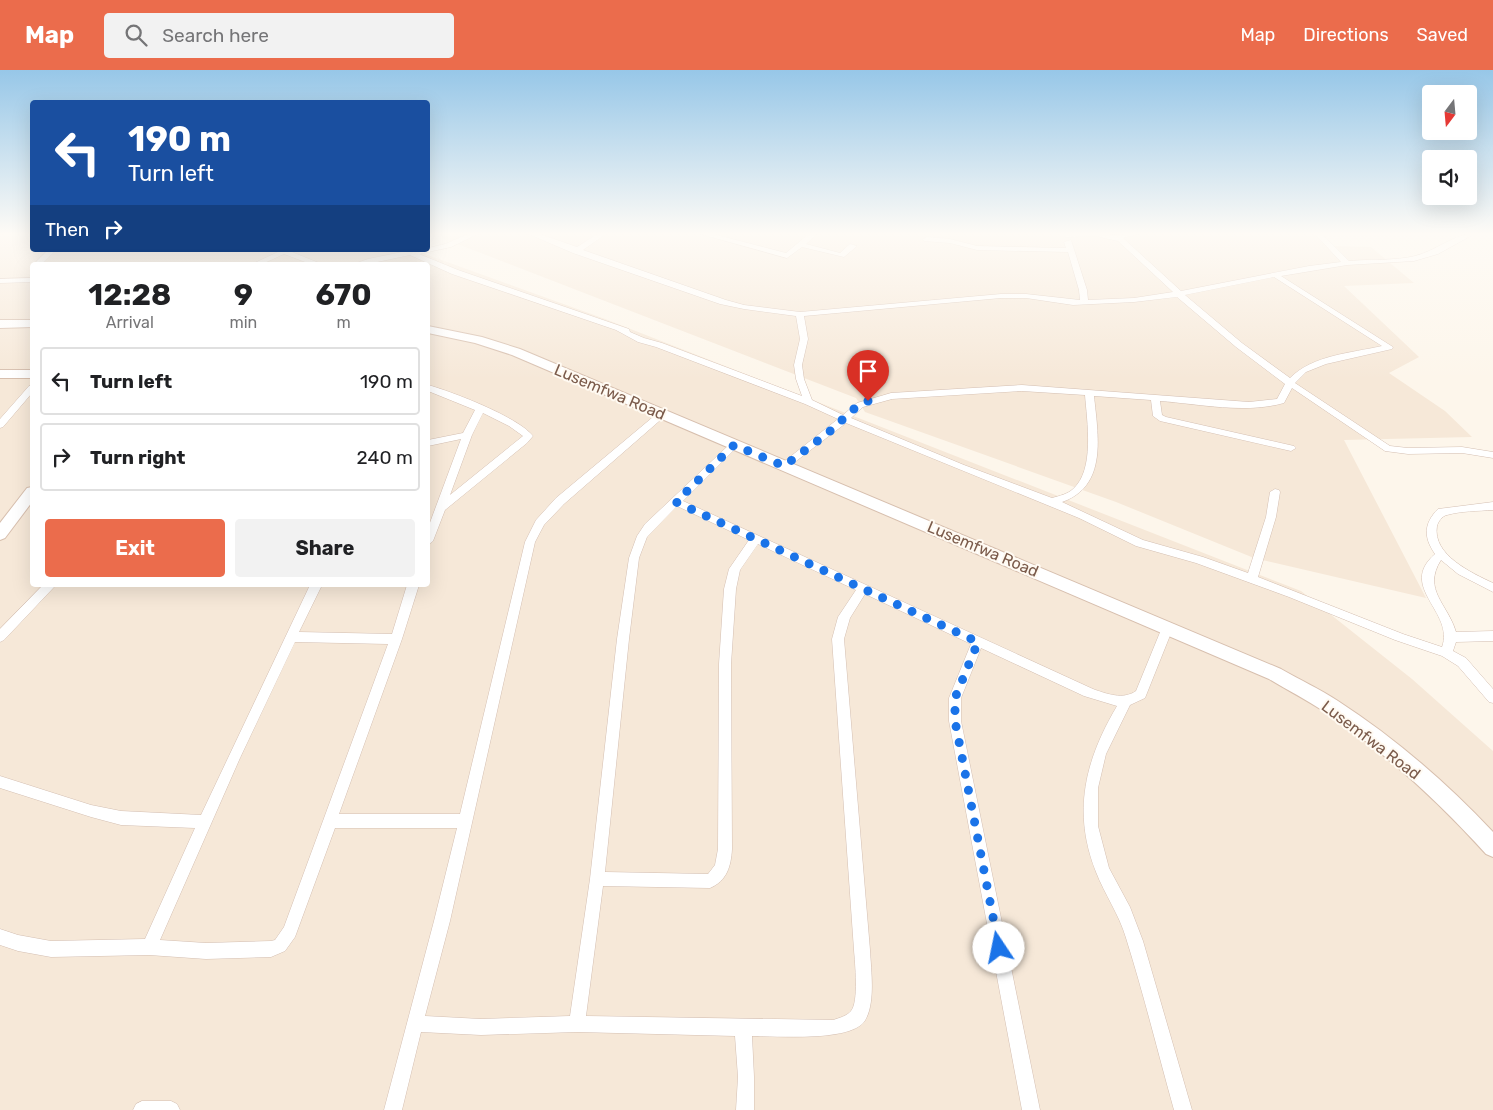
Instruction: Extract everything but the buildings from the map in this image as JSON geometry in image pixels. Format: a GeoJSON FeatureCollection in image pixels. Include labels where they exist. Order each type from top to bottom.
{"type":"FeatureCollection","features":[{"type":"Feature","properties":{"kind":"street"},"geometry":{"type":"LineString","coordinates":[[482,282],[620,330],[641,340],[659,345],[808,402],[1083,514],[1140,542],[1199,560],[1293,594],[1446,653],[1462,662],[1493,698]]}},
{"type":"Feature","properties":{"kind":"street"},"geometry":{"type":"LineString","coordinates":[[668,282],[744,307],[800,314],[1002,296],[1026,296],[1074,303],[1134,300],[1179,294],[1242,282]]}},
{"type":"Feature","properties":{"kind":"street"},"geometry":{"type":"LineString","coordinates":[[1080,282],[1084,302]]}},
{"type":"Feature","properties":{"kind":"street"},"geometry":{"type":"LineString","coordinates":[[1166,282],[1239,345],[1290,383],[1388,449],[1408,451],[1462,450],[1493,455]]}},
{"type":"Feature","properties":{"kind":"street"},"geometry":{"type":"LineString","coordinates":[[784,466],[860,405],[891,396],[1022,388],[1224,404],[1270,404],[1281,401],[1290,383],[1303,370],[1323,362],[1389,347],[1285,282]]}},
{"type":"Feature","properties":{"kind":"street"},"geometry":{"type":"LineString","coordinates":[[800,314],[804,339],[798,365],[800,380],[808,402]]}},
{"type":"Feature","properties":{"kind":"street"},"geometry":{"type":"LineString","coordinates":[[0,335],[6,324],[30,324]]}},
{"type":"Feature","properties":{"kind":"street","name":"Lusemfwa Road"},"geometry":{"type":"LineString","coordinates":[[430,330],[478,340],[516,352],[1027,567],[1275,674],[1337,710],[1404,762],[1473,825],[1493,848]]}},
{"type":"Feature","properties":{"kind":"street"},"geometry":{"type":"LineString","coordinates":[[0,374],[30,374]]}},
{"type":"Feature","properties":{"kind":"street"},"geometry":{"type":"LineString","coordinates":[[430,389],[480,409],[526,431],[528,436],[439,509]]}},
{"type":"Feature","properties":{"kind":"street"},"geometry":{"type":"LineString","coordinates":[[1,423],[30,390]]}},
{"type":"Feature","properties":{"kind":"street"},"geometry":{"type":"LineString","coordinates":[[1052,502],[1077,491],[1086,476],[1092,456],[1093,437],[1090,393]]}},
{"type":"Feature","properties":{"kind":"street"},"geometry":{"type":"LineString","coordinates":[[1155,398],[1158,416],[1163,419],[1291,448]]}},
{"type":"Feature","properties":{"kind":"street"},"geometry":{"type":"LineString","coordinates":[[430,535],[467,435],[480,409]]}},
{"type":"Feature","properties":{"kind":"street"},"geometry":{"type":"LineString","coordinates":[[393,1110],[442,921],[530,542],[540,523],[560,501],[662,414]]}},
{"type":"Feature","properties":{"kind":"street"},"geometry":{"type":"LineString","coordinates":[[430,443],[467,435]]}},
{"type":"Feature","properties":{"kind":"street"},"geometry":{"type":"LineString","coordinates":[[577,1024],[598,879],[623,638],[634,558],[642,536],[649,527],[734,445]]}},
{"type":"Feature","properties":{"kind":"street"},"geometry":{"type":"LineString","coordinates":[[1252,580],[1264,534],[1271,517],[1275,492]]}},
{"type":"Feature","properties":{"kind":"street"},"geometry":{"type":"LineString","coordinates":[[0,534],[30,495]]}},
{"type":"Feature","properties":{"kind":"street"},"geometry":{"type":"LineString","coordinates":[[676,502],[978,642],[1002,651],[1091,694],[1112,700],[1126,701],[1135,699],[1141,694],[1167,628]]}},
{"type":"Feature","properties":{"kind":"street"},"geometry":{"type":"LineString","coordinates":[[1493,506],[1442,512],[1432,523],[1431,530],[1431,536],[1440,556],[1474,579],[1493,588]]}},
{"type":"Feature","properties":{"kind":"street"},"geometry":{"type":"LineString","coordinates":[[598,879],[710,881],[718,876],[723,865],[725,850],[725,664],[730,589],[735,568],[756,538]]}},
{"type":"Feature","properties":{"kind":"street"},"geometry":{"type":"LineString","coordinates":[[1440,556],[1437,556],[1426,575],[1429,592],[1447,620],[1452,637],[1446,653]]}},
{"type":"Feature","properties":{"kind":"street"},"geometry":{"type":"LineString","coordinates":[[0,637],[48,587]]}},
{"type":"Feature","properties":{"kind":"street"},"geometry":{"type":"LineString","coordinates":[[149,947],[266,688],[315,587]]}},
{"type":"Feature","properties":{"kind":"street"},"geometry":{"type":"LineString","coordinates":[[0,937],[18,943],[51,949],[149,947],[206,951],[271,950],[280,946],[290,932],[396,639],[412,587]]}},
{"type":"Feature","properties":{"kind":"street"},"geometry":{"type":"LineString","coordinates":[[414,1024],[481,1027],[577,1024],[833,1028],[852,1021],[858,1016],[861,1009],[864,986],[838,639],[844,617],[863,588]]}},
{"type":"Feature","properties":{"kind":"street"},"geometry":{"type":"LineString","coordinates":[[1452,637],[1493,636]]}},
{"type":"Feature","properties":{"kind":"street"},"geometry":{"type":"LineString","coordinates":[[292,637],[396,639]]}},
{"type":"Feature","properties":{"kind":"street"},"geometry":{"type":"LineString","coordinates":[[978,642],[955,698],[955,721],[1031,1110]]}},
{"type":"Feature","properties":{"kind":"street"},"geometry":{"type":"LineString","coordinates":[[1126,701],[1111,726],[1095,768],[1088,802],[1090,824],[1103,871],[1127,917],[1135,941],[1183,1110]]}},
{"type":"Feature","properties":{"kind":"street"},"geometry":{"type":"LineString","coordinates":[[0,782],[91,811],[121,818],[205,822]]}},
{"type":"Feature","properties":{"kind":"street"},"geometry":{"type":"LineString","coordinates":[[330,822],[464,821]]}},
{"type":"Feature","properties":{"kind":"street"},"geometry":{"type":"LineString","coordinates":[[743,1028],[746,1077],[745,1110]]}},
{"type":"Feature","properties":{"kind":"street"},"geometry":{"type":"LineString","coordinates":[[142,1110],[171,1110]]}},
{"type":"Feature","properties":{"kind":"shaded area"},"geometry":{"type":"Polygon","coordinates":[[[0,282],[30,282],[30,587],[430,587],[430,282],[501,282],[605,319],[1301,591],[1412,679],[1493,751],[1493,1110],[0,1110],[0,282]]]}},
{"type":"Feature","properties":{"kind":"shaded area"},"geometry":{"type":"Polygon","coordinates":[[[555,282],[1412,282],[1414,283],[1344,286],[1419,357],[1389,373],[1445,411],[1472,437],[1344,440],[1426,598],[1254,558],[1116,502],[865,412],[856,398],[555,282]]]}},
{"type":"Feature","properties":{"kind":"route"},"geometry":{"type":"LineString","coordinates":[[868,401],[854,409],[828,433],[784,466],[734,445],[676,502],[978,642],[955,698],[955,721],[999,948]]}}]}
